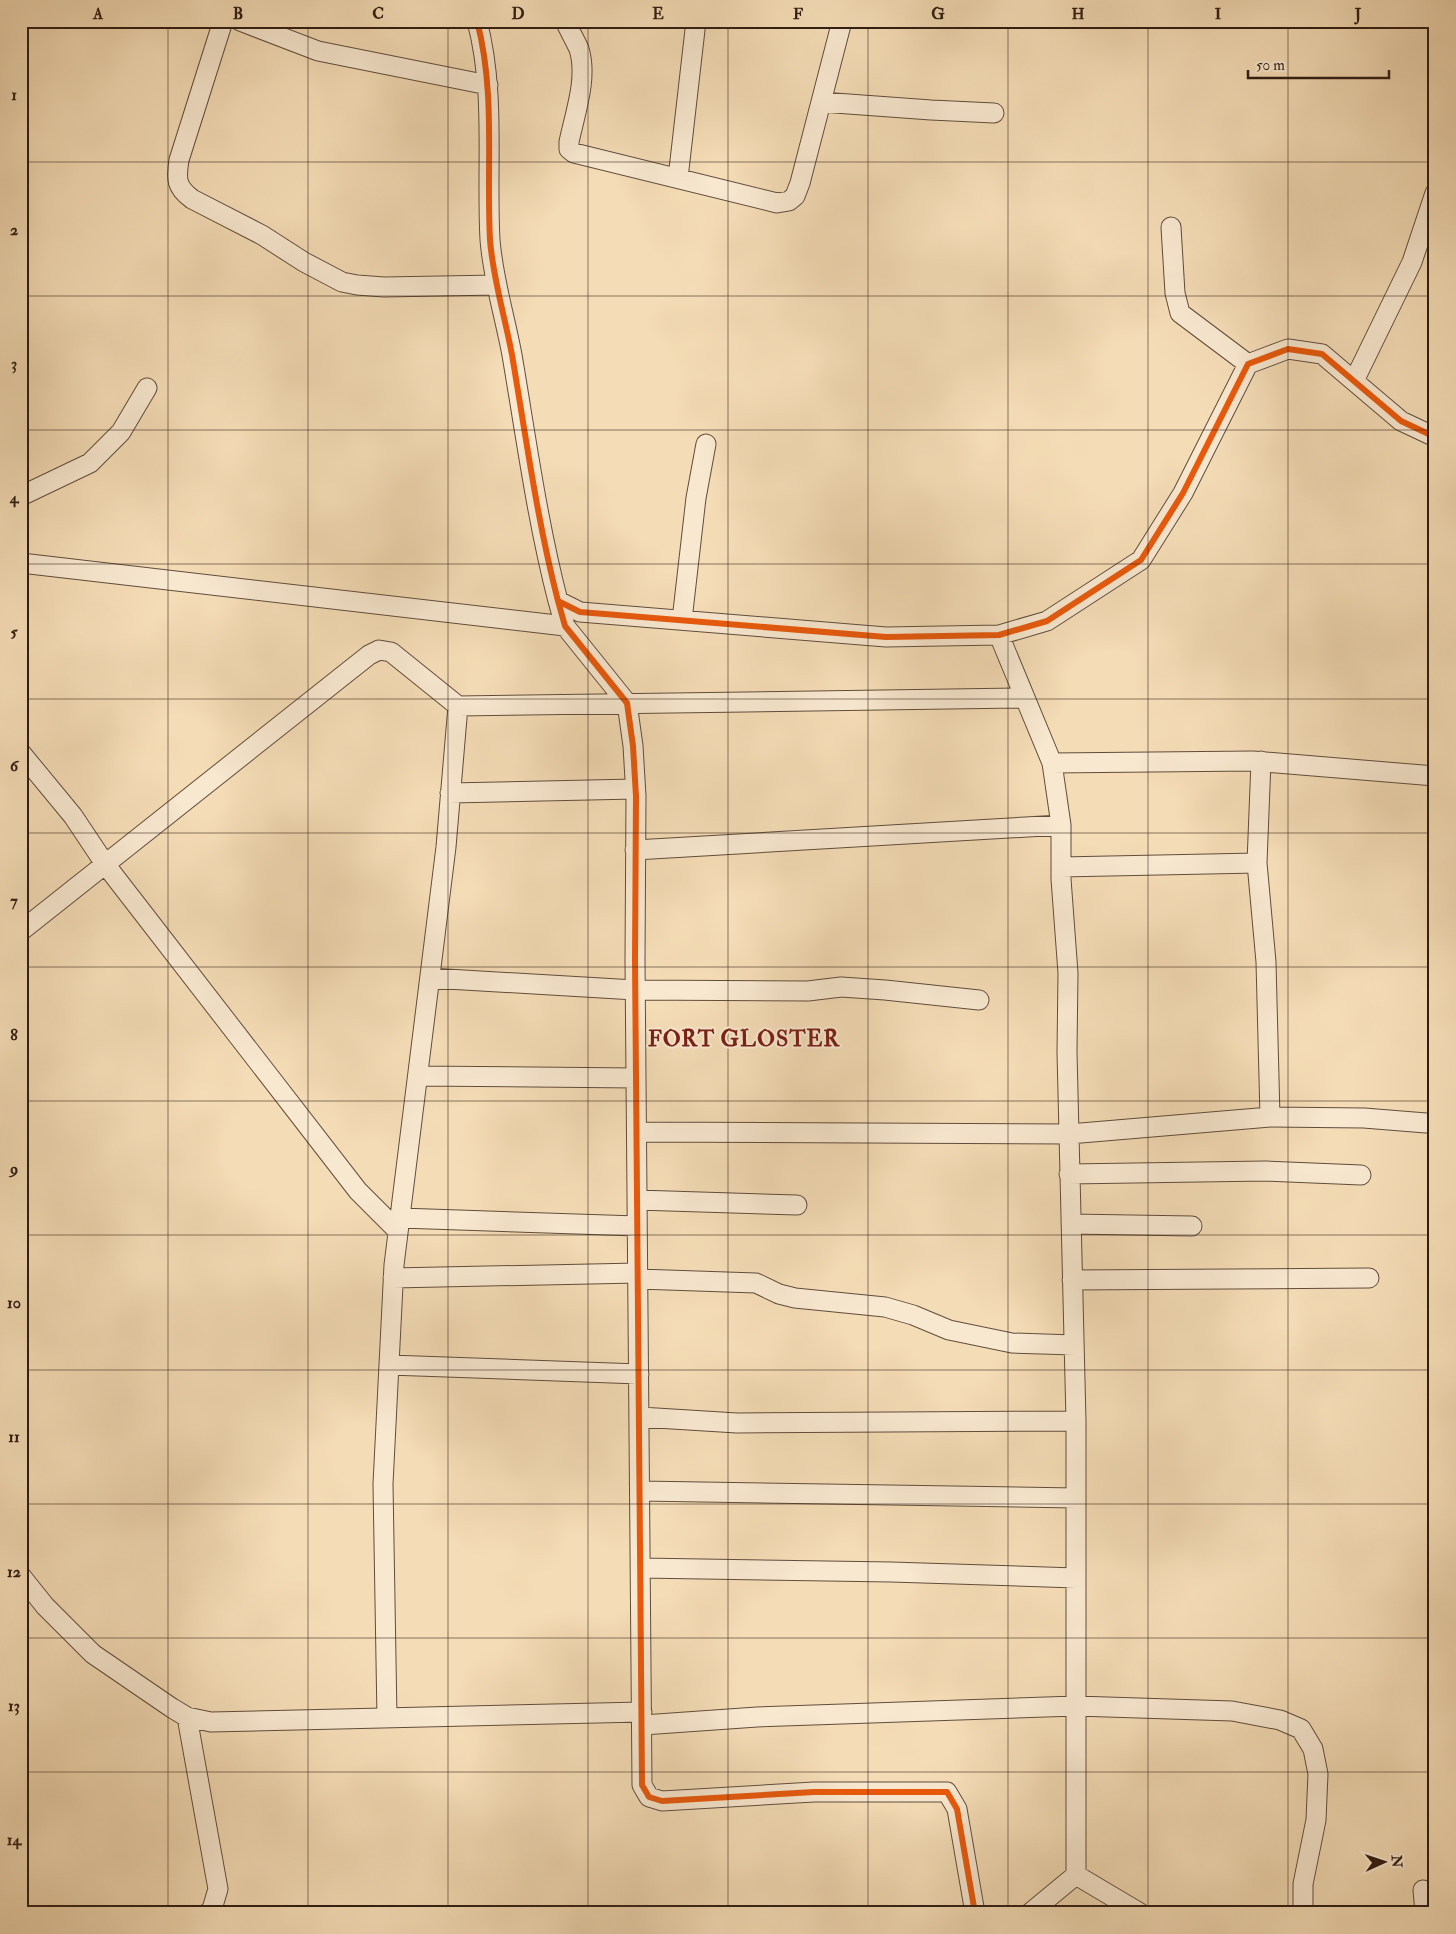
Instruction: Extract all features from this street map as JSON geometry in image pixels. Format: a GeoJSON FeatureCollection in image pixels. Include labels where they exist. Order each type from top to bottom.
{"type":"FeatureCollection","features":[{"type":"Feature","properties":{"kind":"street"},"geometry":{"type":"LineString","coordinates":[[223,21],[179,160],[177,182],[183,192],[192,199],[262,235],[304,262],[342,282],[384,287],[497,285]]}},
{"type":"Feature","properties":{"kind":"street"},"geometry":{"type":"LineString","coordinates":[[240,21],[318,51],[488,85]]}},
{"type":"Feature","properties":{"kind":"street"},"geometry":{"type":"LineString","coordinates":[[477,21],[482,40],[488,85],[490,241],[511,350],[546,555],[565,626],[627,704],[631,726],[635,789],[642,1784],[649,1797],[662,1802],[814,1792],[946,1792],[957,1809],[975,1913]]}},
{"type":"Feature","properties":{"kind":"street"},"geometry":{"type":"LineString","coordinates":[[565,21],[579,49],[582,64],[582,79],[569,149],[574,153],[770,201],[789,201],[795,196],[842,21]]}},
{"type":"Feature","properties":{"kind":"street"},"geometry":{"type":"LineString","coordinates":[[678,178],[696,21]]}},
{"type":"Feature","properties":{"kind":"street"},"geometry":{"type":"LineString","coordinates":[[821,102],[994,113]]}},
{"type":"Feature","properties":{"kind":"street"},"geometry":{"type":"LineString","coordinates":[[1354,381],[1412,262],[1435,193]]}},
{"type":"Feature","properties":{"kind":"street"},"geometry":{"type":"LineString","coordinates":[[1170,227],[1175,293],[1180,313],[1248,364]]}},
{"type":"Feature","properties":{"kind":"street"},"geometry":{"type":"LineString","coordinates":[[558,601],[580,612],[886,637],[999,634],[1047,621],[1141,560],[1183,493],[1248,364],[1288,349],[1322,354],[1400,421],[1435,437]]}},
{"type":"Feature","properties":{"kind":"street"},"geometry":{"type":"LineString","coordinates":[[21,496],[90,463],[121,432],[147,388]]}},
{"type":"Feature","properties":{"kind":"street"},"geometry":{"type":"LineString","coordinates":[[682,620],[696,498],[706,444]]}},
{"type":"Feature","properties":{"kind":"street"},"geometry":{"type":"LineString","coordinates":[[21,563],[565,626]]}},
{"type":"Feature","properties":{"kind":"street"},"geometry":{"type":"LineString","coordinates":[[999,634],[1052,763],[1061,825],[1061,867],[1068,973],[1066,1052],[1076,1421],[1076,1875]]}},
{"type":"Feature","properties":{"kind":"street"},"geometry":{"type":"LineString","coordinates":[[21,931],[369,655],[379,650],[391,652],[458,706],[1025,698]]}},
{"type":"Feature","properties":{"kind":"street"},"geometry":{"type":"LineString","coordinates":[[387,1718],[383,1484],[393,1278],[446,847],[458,706]]}},
{"type":"Feature","properties":{"kind":"street"},"geometry":{"type":"LineString","coordinates":[[21,753],[73,816],[98,869],[358,1190],[399,1225],[637,1226]]}},
{"type":"Feature","properties":{"kind":"street"},"geometry":{"type":"LineString","coordinates":[[1052,763],[1261,761],[1435,776]]}},
{"type":"Feature","properties":{"kind":"street"},"geometry":{"type":"LineString","coordinates":[[1261,761],[1257,863],[1266,962],[1270,1117]]}},
{"type":"Feature","properties":{"kind":"street"},"geometry":{"type":"LineString","coordinates":[[450,793],[635,789]]}},
{"type":"Feature","properties":{"kind":"street"},"geometry":{"type":"LineString","coordinates":[[635,850],[1061,825]]}},
{"type":"Feature","properties":{"kind":"street"},"geometry":{"type":"LineString","coordinates":[[1061,867],[1257,863]]}},
{"type":"Feature","properties":{"kind":"street"},"geometry":{"type":"LineString","coordinates":[[430,978],[635,990],[808,990],[841,987],[979,1000]]}},
{"type":"Feature","properties":{"kind":"street"},"geometry":{"type":"LineString","coordinates":[[418,1076],[636,1078]]}},
{"type":"Feature","properties":{"kind":"street"},"geometry":{"type":"LineString","coordinates":[[637,1132],[1069,1134],[1270,1117],[1364,1118],[1426,1123]]}},
{"type":"Feature","properties":{"kind":"street"},"geometry":{"type":"LineString","coordinates":[[1070,1174],[1265,1171],[1361,1175]]}},
{"type":"Feature","properties":{"kind":"street"},"geometry":{"type":"LineString","coordinates":[[637,1200],[797,1205]]}},
{"type":"Feature","properties":{"kind":"street"},"geometry":{"type":"LineString","coordinates":[[1071,1224],[1192,1226]]}},
{"type":"Feature","properties":{"kind":"street"},"geometry":{"type":"LineString","coordinates":[[393,1278],[638,1276],[756,1284],[779,1294],[795,1298],[899,1310],[949,1330],[972,1335],[1012,1342],[1074,1345]]}},
{"type":"Feature","properties":{"kind":"street"},"geometry":{"type":"LineString","coordinates":[[1072,1280],[1369,1278]]}},
{"type":"Feature","properties":{"kind":"street"},"geometry":{"type":"LineString","coordinates":[[389,1365],[639,1374]]}},
{"type":"Feature","properties":{"kind":"street"},"geometry":{"type":"LineString","coordinates":[[640,1417],[737,1423],[1076,1421]]}},
{"type":"Feature","properties":{"kind":"street"},"geometry":{"type":"LineString","coordinates":[[640,1491],[1076,1498]]}},
{"type":"Feature","properties":{"kind":"street"},"geometry":{"type":"LineString","coordinates":[[641,1568],[890,1572],[1076,1578]]}},
{"type":"Feature","properties":{"kind":"street"},"geometry":{"type":"LineString","coordinates":[[21,1576],[45,1606],[93,1654],[187,1717],[212,1722],[387,1718],[758,1717],[1076,1706],[1232,1711],[1280,1720],[1301,1729],[1313,1749],[1318,1774],[1316,1820],[1303,1884],[1303,1913]]}},
{"type":"Feature","properties":{"kind":"street"},"geometry":{"type":"LineString","coordinates":[[187,1717],[218,1889],[212,1909],[208,1913]]}},
{"type":"Feature","properties":{"kind":"street"},"geometry":{"type":"LineString","coordinates":[[1030,1913],[1076,1875]]}},
{"type":"Feature","properties":{"kind":"street"},"geometry":{"type":"LineString","coordinates":[[1076,1875],[1140,1913]]}},
{"type":"Feature","properties":{"kind":"street"},"geometry":{"type":"LineString","coordinates":[[1423,1890],[1425,1913]]}},
{"type":"Feature","properties":{"kind":"cycle path"},"geometry":{"type":"LineString","coordinates":[[477,21],[483,48],[488,103],[489,213],[494,269],[512,355],[538,509],[558,601],[580,612],[886,637],[999,635],[1047,621],[1141,560],[1183,493],[1248,364],[1288,349],[1322,354],[1401,421],[1435,437]]}},
{"type":"Feature","properties":{"kind":"cycle path"},"geometry":{"type":"LineString","coordinates":[[558,601],[565,626],[627,703],[633,746],[636,796],[635,960],[642,1785],[649,1797],[662,1801],[814,1792],[947,1792],[957,1809],[975,1913]]}},
{"type":"Feature","properties":{"kind":"district","name":"FORT GLOSTER"},"geometry":{"type":"Point","coordinates":[744,1038]}}]}
